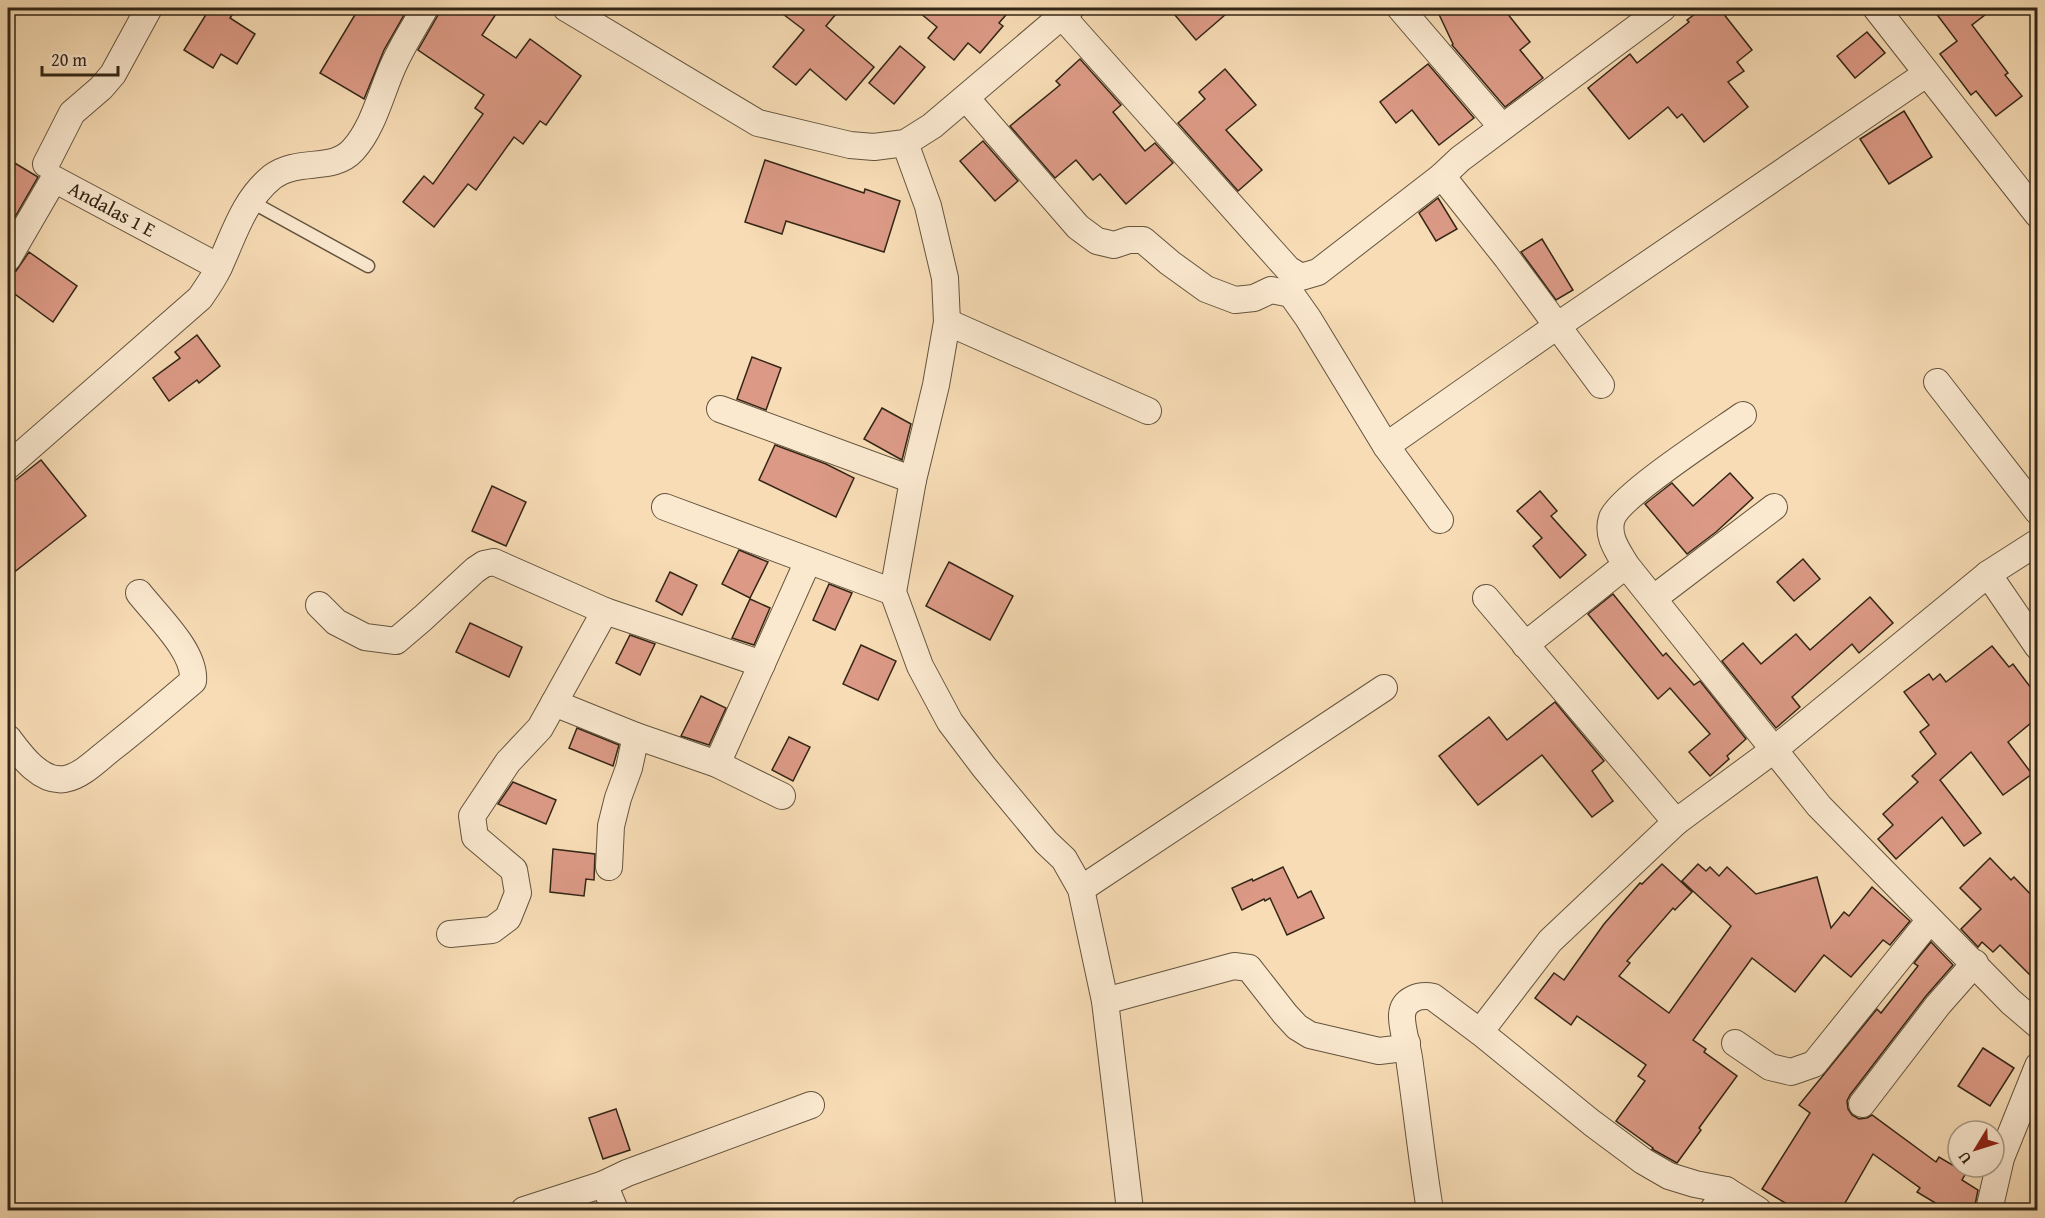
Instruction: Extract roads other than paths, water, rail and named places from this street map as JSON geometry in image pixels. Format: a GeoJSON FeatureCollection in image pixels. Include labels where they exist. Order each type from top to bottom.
{"type":"FeatureCollection","features":[{"type":"Feature","properties":{"kind":"street"},"geometry":{"type":"LineString","coordinates":[[46,164],[72,113],[101,88],[113,74],[148,8]]}},
{"type":"Feature","properties":{"kind":"street"},"geometry":{"type":"LineString","coordinates":[[8,466],[200,298],[219,267],[235,226],[250,201],[273,177],[300,165],[331,164],[352,152],[365,134],[394,62],[425,8]]}},
{"type":"Feature","properties":{"kind":"street"},"geometry":{"type":"LineString","coordinates":[[567,8],[758,123],[850,145],[874,147],[905,143],[932,126],[1066,12],[1288,269],[1301,277],[1317,272],[1442,176],[1460,159],[1663,8]]}},
{"type":"Feature","properties":{"kind":"street"},"geometry":{"type":"LineString","coordinates":[[1400,8],[1502,127]]}},
{"type":"Feature","properties":{"kind":"street"},"geometry":{"type":"LineString","coordinates":[[1876,8],[2037,215]]}},
{"type":"Feature","properties":{"kind":"street"},"geometry":{"type":"LineString","coordinates":[[1386,446],[1926,74]]}},
{"type":"Feature","properties":{"kind":"street"},"geometry":{"type":"LineString","coordinates":[[966,98],[1078,227],[1097,242],[1114,245],[1129,240],[1143,240],[1206,289],[1235,300],[1254,298],[1271,290],[1291,294],[1386,446],[1440,520]]}},
{"type":"Feature","properties":{"kind":"street"},"geometry":{"type":"LineString","coordinates":[[905,143],[928,206],[945,278],[947,322],[936,385],[913,480],[893,592],[920,666],[950,722],[1046,842],[1064,859],[1081,889],[1105,1002],[1130,1210]]}},
{"type":"Feature","properties":{"kind":"street"},"geometry":{"type":"LineString","coordinates":[[1442,176],[1601,385]]}},
{"type":"Feature","properties":{"kind":"street","name":"Andalas 1 E"},"geometry":{"type":"LineString","coordinates":[[8,258],[54,179],[219,267]]}},
{"type":"Feature","properties":{"kind":"street"},"geometry":{"type":"LineString","coordinates":[[1254,298],[1288,269]]}},
{"type":"Feature","properties":{"kind":"street"},"geometry":{"type":"LineString","coordinates":[[947,322],[1148,411]]}},
{"type":"Feature","properties":{"kind":"street"},"geometry":{"type":"LineString","coordinates":[[1937,382],[2037,512]]}},
{"type":"Feature","properties":{"kind":"street"},"geometry":{"type":"LineString","coordinates":[[720,409],[913,480]]}},
{"type":"Feature","properties":{"kind":"street"},"geometry":{"type":"LineString","coordinates":[[1743,415],[1656,477],[1619,508],[1612,519],[1611,540],[1626,566],[1775,748],[1819,806],[1930,921],[2037,1025]]}},
{"type":"Feature","properties":{"kind":"street"},"geometry":{"type":"LineString","coordinates":[[665,507],[893,592]]}},
{"type":"Feature","properties":{"kind":"street"},"geometry":{"type":"LineString","coordinates":[[1653,598],[1774,507]]}},
{"type":"Feature","properties":{"kind":"street"},"geometry":{"type":"LineString","coordinates":[[1480,1032],[1550,941],[1676,822],[1775,748],[1988,574],[2037,542]]}},
{"type":"Feature","properties":{"kind":"street"},"geometry":{"type":"LineString","coordinates":[[717,764],[808,561]]}},
{"type":"Feature","properties":{"kind":"street"},"geometry":{"type":"LineString","coordinates":[[319,605],[336,622],[364,637],[396,641],[475,570],[484,564],[494,562],[605,610],[762,664]]}},
{"type":"Feature","properties":{"kind":"street"},"geometry":{"type":"LineString","coordinates":[[1525,645],[1626,566]]}},
{"type":"Feature","properties":{"kind":"street"},"geometry":{"type":"LineString","coordinates":[[1988,574],[2037,647]]}},
{"type":"Feature","properties":{"kind":"street"},"geometry":{"type":"LineString","coordinates":[[8,738],[29,765],[46,776],[64,779],[83,771],[193,681],[194,672],[187,652],[139,593]]}},
{"type":"Feature","properties":{"kind":"street"},"geometry":{"type":"LineString","coordinates":[[1486,598],[1676,822]]}},
{"type":"Feature","properties":{"kind":"street"},"geometry":{"type":"LineString","coordinates":[[450,934],[492,930],[508,918],[518,893],[514,870],[475,837],[472,816],[508,762],[540,728],[605,610]]}},
{"type":"Feature","properties":{"kind":"street"},"geometry":{"type":"LineString","coordinates":[[1081,889],[1384,688]]}},
{"type":"Feature","properties":{"kind":"street"},"geometry":{"type":"LineString","coordinates":[[554,703],[636,736],[717,764],[782,796]]}},
{"type":"Feature","properties":{"kind":"street"},"geometry":{"type":"LineString","coordinates":[[609,867],[611,826],[636,736]]}},
{"type":"Feature","properties":{"kind":"street"},"geometry":{"type":"LineString","coordinates":[[1735,1043],[1770,1067],[1791,1072],[1814,1064],[1930,921]]}},
{"type":"Feature","properties":{"kind":"street"},"geometry":{"type":"LineString","coordinates":[[1863,1104],[1938,1005],[1975,963]]}},
{"type":"Feature","properties":{"kind":"street"},"geometry":{"type":"LineString","coordinates":[[1105,1002],[1234,966],[1249,968],[1285,1014],[1297,1027],[1310,1035],[1379,1051],[1396,1049],[1407,1044]]}},
{"type":"Feature","properties":{"kind":"street"},"geometry":{"type":"LineString","coordinates":[[1430,1210],[1402,1015],[1405,1005],[1412,999],[1425,996],[1433,998],[1480,1032],[1592,1123],[1643,1161],[1669,1176],[1695,1184],[1719,1200],[1758,1210]]}},
{"type":"Feature","properties":{"kind":"street"},"geometry":{"type":"LineString","coordinates":[[1989,1210],[2001,1158],[2037,1066]]}},
{"type":"Feature","properties":{"kind":"street"},"geometry":{"type":"LineString","coordinates":[[524,1210],[604,1184],[627,1173],[811,1106]]}},
{"type":"Feature","properties":{"kind":"street"},"geometry":{"type":"LineString","coordinates":[[604,1184],[615,1210]]}},
{"type":"Feature","properties":{"kind":"lane"},"geometry":{"type":"LineString","coordinates":[[250,201],[368,266]]}}]}
